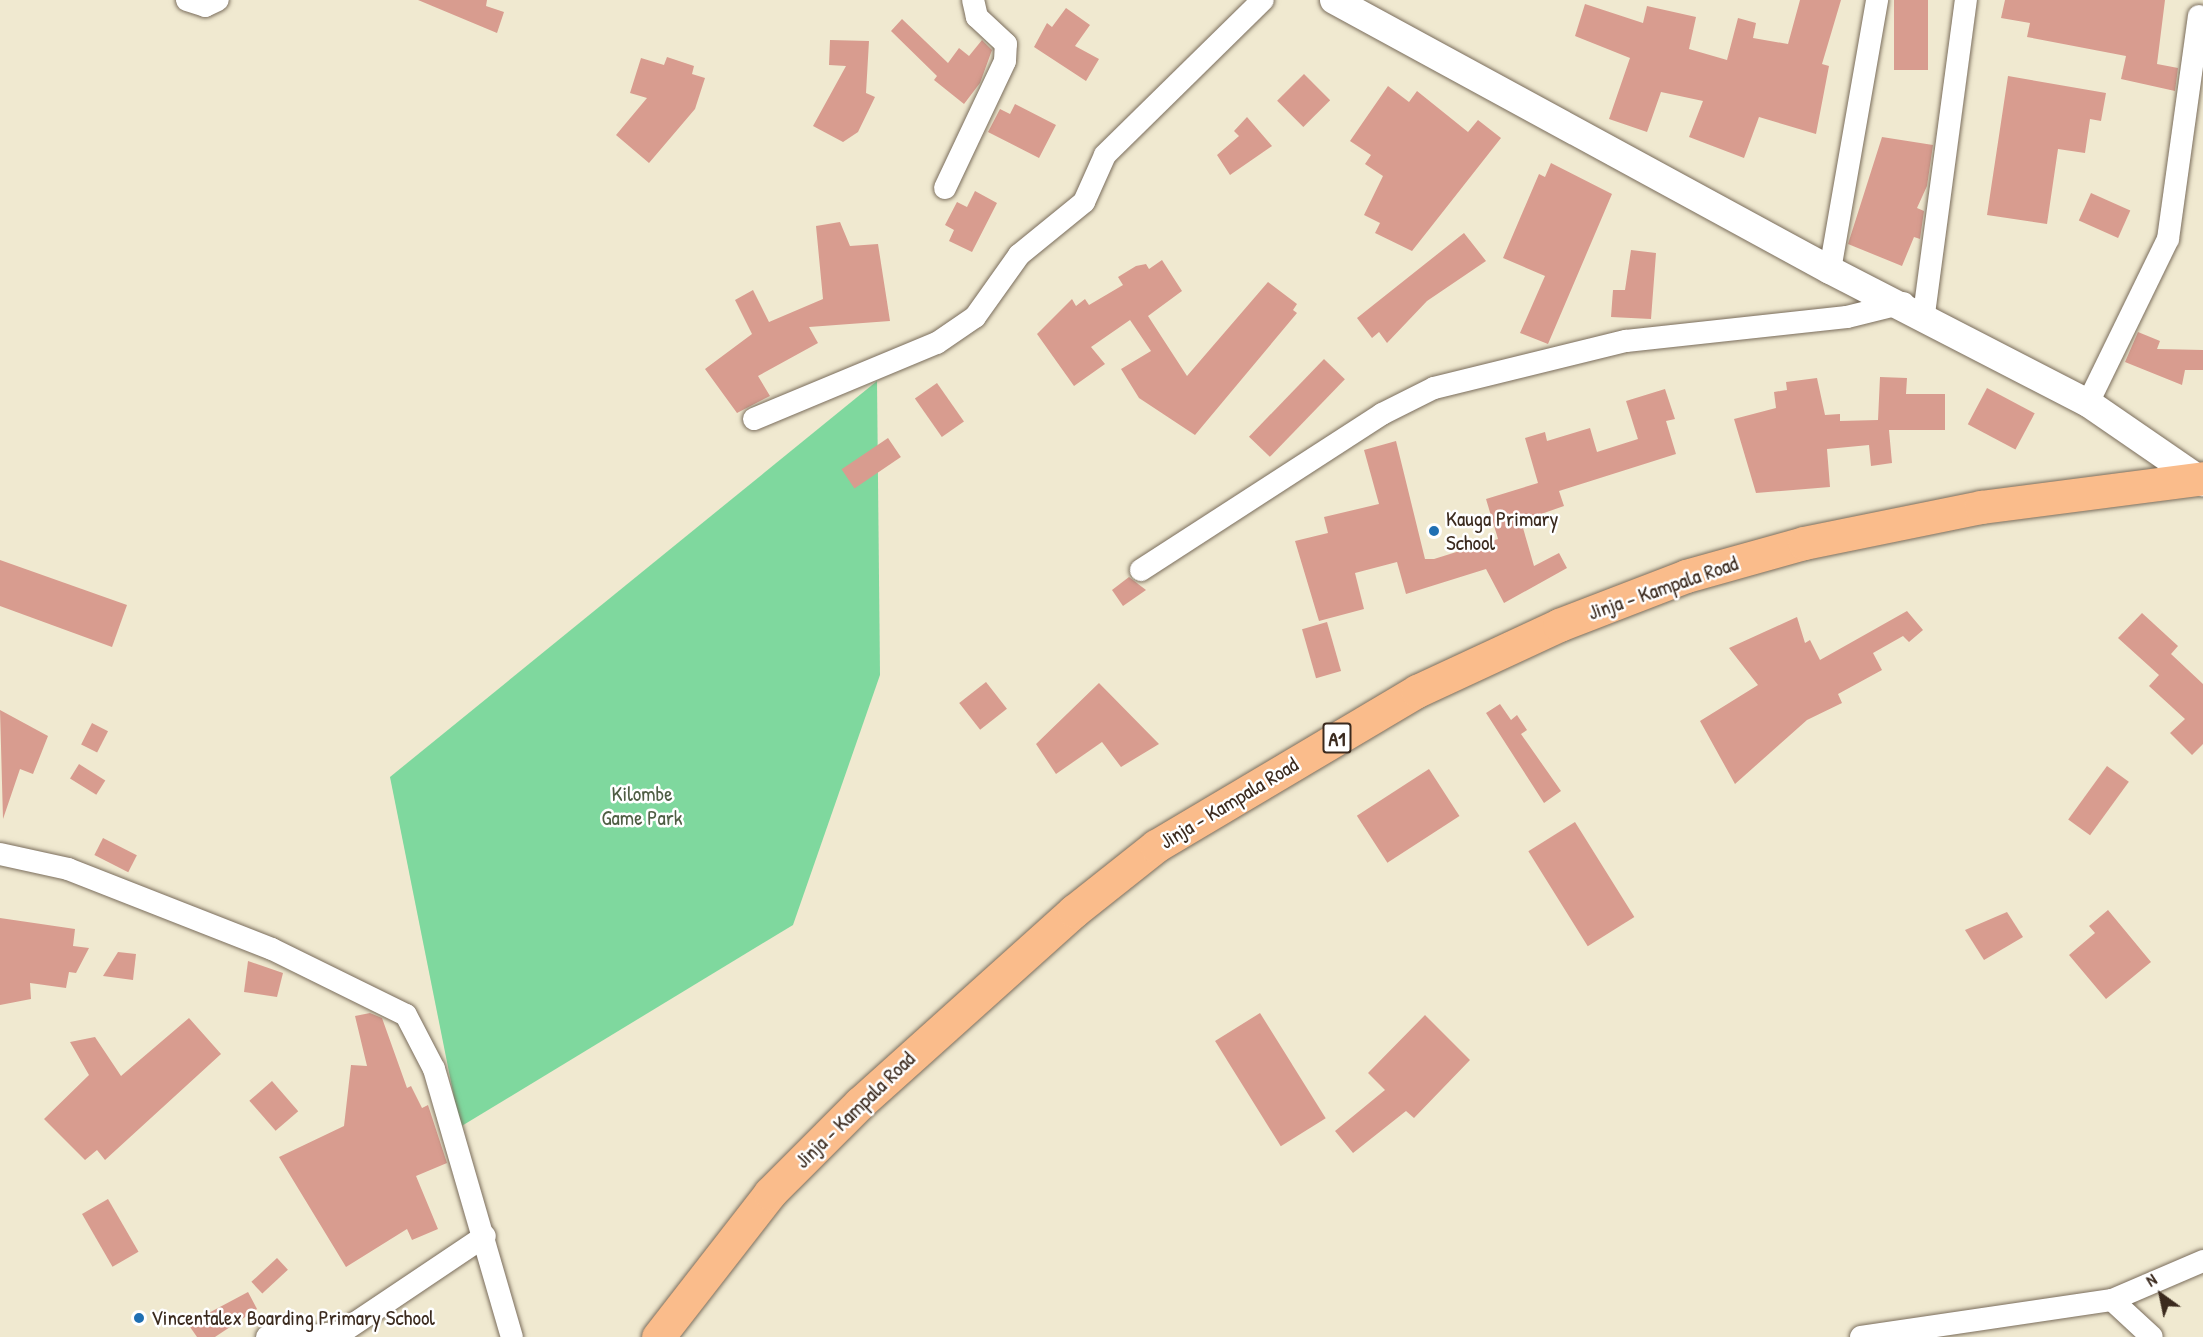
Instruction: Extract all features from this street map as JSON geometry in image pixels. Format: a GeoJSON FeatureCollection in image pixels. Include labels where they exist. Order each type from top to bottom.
{"type":"FeatureCollection","features":[{"type":"Feature","properties":{"kind":"highway","name":"Jinja - Kampala Road"},"geometry":{"type":"LineString","coordinates":[[658,1337],[770,1192],[860,1103],[1074,911],[1156,846],[1417,691],[1570,621],[1686,576],[1794,546],[1981,507],[2201,479]]}},
{"type":"Feature","properties":{"kind":"street"},"geometry":{"type":"LineString","coordinates":[[187,0],[205,6],[218,0]]}},
{"type":"Feature","properties":{"kind":"street"},"geometry":{"type":"LineString","coordinates":[[945,188],[1005,61],[1006,44],[977,17],[973,0]]}},
{"type":"Feature","properties":{"kind":"street"},"geometry":{"type":"LineString","coordinates":[[754,419],[937,343],[975,317],[1019,255],[1084,202],[1105,155],[1263,0]]}},
{"type":"Feature","properties":{"kind":"street"},"geometry":{"type":"LineString","coordinates":[[1334,0],[1830,270],[1914,309],[2088,403],[2201,479]]}},
{"type":"Feature","properties":{"kind":"street"},"geometry":{"type":"LineString","coordinates":[[1830,270],[1877,0]]}},
{"type":"Feature","properties":{"kind":"street"},"geometry":{"type":"LineString","coordinates":[[1914,309],[1966,0]]}},
{"type":"Feature","properties":{"kind":"street"},"geometry":{"type":"LineString","coordinates":[[2088,403],[2169,239],[2199,16]]}},
{"type":"Feature","properties":{"kind":"street"},"geometry":{"type":"LineString","coordinates":[[1141,570],[1382,414],[1434,388],[1626,341],[1914,309]]}},
{"type":"Feature","properties":{"kind":"street"},"geometry":{"type":"LineString","coordinates":[[0,854],[68,869],[272,949],[406,1015],[431,1060],[485,1236],[512,1337]]}},
{"type":"Feature","properties":{"kind":"street"},"geometry":{"type":"LineString","coordinates":[[267,1337],[281,1331],[306,1336],[342,1332],[485,1236]]}},
{"type":"Feature","properties":{"kind":"street"},"geometry":{"type":"LineString","coordinates":[[1861,1337],[2112,1300],[2203,1262]]}},
{"type":"Feature","properties":{"kind":"street"},"geometry":{"type":"LineString","coordinates":[[2112,1300],[2152,1337]]}},
{"type":"Feature","properties":{"kind":"green space","name":"Kilombe Game Park"},"geometry":{"type":"Polygon","coordinates":[[[877,381],[880,675],[793,925],[460,1127],[390,777],[877,381]]]}},
{"type":"Feature","properties":{"kind":"building"},"geometry":{"type":"Polygon","coordinates":[[[418,0],[487,0],[486,6],[504,12],[497,33],[418,0]]]}},
{"type":"Feature","properties":{"kind":"building"},"geometry":{"type":"Polygon","coordinates":[[[1800,0],[1841,0],[1822,64],[1829,66],[1816,134],[1759,117],[1744,158],[1689,137],[1703,101],[1661,92],[1647,132],[1609,119],[1630,58],[1575,36],[1585,4],[1643,23],[1647,6],[1696,17],[1689,49],[1727,60],[1738,18],[1756,23],[1753,38],[1788,44],[1800,0]]]}},
{"type":"Feature","properties":{"kind":"building"},"geometry":{"type":"Polygon","coordinates":[[[1894,0],[1928,0],[1928,70],[1894,70],[1894,0]]]}},
{"type":"Feature","properties":{"kind":"building"},"geometry":{"type":"Polygon","coordinates":[[[2005,0],[2165,0],[2157,64],[2178,68],[2175,91],[2121,79],[2126,56],[2027,37],[2030,23],[2001,18],[2005,0]]]}},
{"type":"Feature","properties":{"kind":"building"},"geometry":{"type":"Polygon","coordinates":[[[1066,8],[1090,25],[1075,46],[1099,59],[1086,81],[1034,47],[1047,23],[1052,27],[1066,8]]]}},
{"type":"Feature","properties":{"kind":"building"},"geometry":{"type":"Polygon","coordinates":[[[902,19],[948,63],[959,48],[969,56],[982,40],[992,50],[980,83],[964,104],[934,80],[937,76],[891,31],[902,19]]]}},
{"type":"Feature","properties":{"kind":"building"},"geometry":{"type":"Polygon","coordinates":[[[830,40],[869,41],[866,93],[875,97],[858,132],[843,142],[813,126],[846,66],[829,65],[830,40]]]}},
{"type":"Feature","properties":{"kind":"building"},"geometry":{"type":"Polygon","coordinates":[[[667,57],[694,66],[692,74],[705,78],[695,109],[649,163],[616,135],[647,98],[630,93],[641,58],[664,65],[667,57]]]}},
{"type":"Feature","properties":{"kind":"building"},"geometry":{"type":"Polygon","coordinates":[[[1304,74],[1330,100],[1303,127],[1277,101],[1304,74]]]}},
{"type":"Feature","properties":{"kind":"building"},"geometry":{"type":"Polygon","coordinates":[[[2008,76],[2106,93],[2101,121],[2090,119],[2085,153],[2058,149],[2047,224],[1987,215],[2008,76]]]}},
{"type":"Feature","properties":{"kind":"building"},"geometry":{"type":"Polygon","coordinates":[[[1388,86],[1409,102],[1417,91],[1468,132],[1478,120],[1501,138],[1412,251],[1375,233],[1380,223],[1364,215],[1383,176],[1365,164],[1371,155],[1350,141],[1388,86]]]}},
{"type":"Feature","properties":{"kind":"building"},"geometry":{"type":"Polygon","coordinates":[[[1015,104],[1056,125],[1039,158],[988,132],[1000,109],[1010,114],[1015,104]]]}},
{"type":"Feature","properties":{"kind":"building"},"geometry":{"type":"Polygon","coordinates":[[[1247,117],[1272,146],[1230,175],[1217,155],[1239,136],[1234,131],[1247,117]]]}},
{"type":"Feature","properties":{"kind":"building"},"geometry":{"type":"Polygon","coordinates":[[[1882,137],[1933,145],[1927,186],[1917,208],[1924,211],[1920,239],[1914,237],[1902,266],[1848,244],[1882,137]]]}},
{"type":"Feature","properties":{"kind":"building"},"geometry":{"type":"Polygon","coordinates":[[[1551,163],[1612,194],[1548,344],[1520,333],[1545,276],[1503,258],[1539,174],[1545,177],[1551,163]]]}},
{"type":"Feature","properties":{"kind":"building"},"geometry":{"type":"Polygon","coordinates":[[[975,191],[997,203],[972,252],[949,241],[954,230],[945,225],[957,202],[967,207],[975,191]]]}},
{"type":"Feature","properties":{"kind":"building"},"geometry":{"type":"Polygon","coordinates":[[[2091,193],[2130,210],[2118,238],[2079,220],[2091,193]]]}},
{"type":"Feature","properties":{"kind":"building"},"geometry":{"type":"Polygon","coordinates":[[[840,222],[850,246],[878,244],[890,321],[809,327],[818,343],[758,376],[770,396],[737,413],[705,369],[752,334],[735,300],[753,290],[769,322],[823,299],[816,226],[840,222]]]}},
{"type":"Feature","properties":{"kind":"building"},"geometry":{"type":"Polygon","coordinates":[[[1464,233],[1486,261],[1427,301],[1387,343],[1379,332],[1372,338],[1357,318],[1464,233]]]}},
{"type":"Feature","properties":{"kind":"building"},"geometry":{"type":"Polygon","coordinates":[[[1631,250],[1656,253],[1651,319],[1611,317],[1613,290],[1625,290],[1631,250]]]}},
{"type":"Feature","properties":{"kind":"building"},"geometry":{"type":"Polygon","coordinates":[[[1162,260],[1182,291],[1148,316],[1187,376],[1268,282],[1297,304],[1293,310],[1297,313],[1195,435],[1139,398],[1121,369],[1151,351],[1130,320],[1091,347],[1105,364],[1074,386],[1037,334],[1072,299],[1076,306],[1085,299],[1089,305],[1123,285],[1118,277],[1136,266],[1146,264],[1149,269],[1162,260]]]}},
{"type":"Feature","properties":{"kind":"building"},"geometry":{"type":"Polygon","coordinates":[[[2138,332],[2160,341],[2157,349],[2203,350],[2203,370],[2185,370],[2182,385],[2125,362],[2138,332]]]}},
{"type":"Feature","properties":{"kind":"building"},"geometry":{"type":"Polygon","coordinates":[[[1324,359],[1345,379],[1270,457],[1249,437],[1324,359]]]}},
{"type":"Feature","properties":{"kind":"building"},"geometry":{"type":"Polygon","coordinates":[[[1880,377],[1907,378],[1906,394],[1945,394],[1945,430],[1889,430],[1892,463],[1871,466],[1869,445],[1827,449],[1830,487],[1756,493],[1734,419],[1776,408],[1774,392],[1787,390],[1786,382],[1817,378],[1825,415],[1840,414],[1840,421],[1878,420],[1880,377]]]}},
{"type":"Feature","properties":{"kind":"building"},"geometry":{"type":"Polygon","coordinates":[[[937,383],[964,422],[942,437],[915,398],[937,383]]]}},
{"type":"Feature","properties":{"kind":"building"},"geometry":{"type":"Polygon","coordinates":[[[1987,388],[2035,413],[2015,450],[1968,424],[1987,388]]]}},
{"type":"Feature","properties":{"kind":"building"},"geometry":{"type":"Polygon","coordinates":[[[1665,389],[1675,419],[1666,421],[1676,454],[1559,491],[1564,506],[1521,521],[1534,566],[1559,553],[1567,568],[1504,603],[1486,569],[1406,594],[1397,562],[1355,573],[1364,609],[1319,621],[1295,541],[1328,533],[1324,517],[1379,504],[1364,450],[1396,441],[1425,559],[1434,559],[1498,539],[1486,499],[1538,483],[1525,438],[1545,432],[1547,441],[1590,428],[1597,452],[1638,439],[1626,401],[1665,389]]]}},
{"type":"Feature","properties":{"kind":"building"},"geometry":{"type":"Polygon","coordinates":[[[888,438],[901,457],[854,488],[842,469],[888,438]]]}},
{"type":"Feature","properties":{"kind":"building"},"geometry":{"type":"Polygon","coordinates":[[[0,560],[127,605],[112,647],[0,606],[0,560]]]}},
{"type":"Feature","properties":{"kind":"building"},"geometry":{"type":"Polygon","coordinates":[[[1129,577],[1146,590],[1123,606],[1112,590],[1129,577]]]}},
{"type":"Feature","properties":{"kind":"building"},"geometry":{"type":"Polygon","coordinates":[[[1907,611],[1923,630],[1909,642],[1903,636],[1873,653],[1882,670],[1838,694],[1842,703],[1807,720],[1735,784],[1700,721],[1758,685],[1729,648],[1797,617],[1805,643],[1810,640],[1820,660],[1907,611]]]}},
{"type":"Feature","properties":{"kind":"building"},"geometry":{"type":"Polygon","coordinates":[[[2142,613],[2178,646],[2171,654],[2203,684],[2203,744],[2192,755],[2170,733],[2185,719],[2149,686],[2159,675],[2118,638],[2142,613]]]}},
{"type":"Feature","properties":{"kind":"building"},"geometry":{"type":"Polygon","coordinates":[[[1327,622],[1341,671],[1316,678],[1302,629],[1327,622]]]}},
{"type":"Feature","properties":{"kind":"building"},"geometry":{"type":"Polygon","coordinates":[[[986,682],[1007,709],[980,730],[959,703],[986,682]]]}},
{"type":"Feature","properties":{"kind":"building"},"geometry":{"type":"Polygon","coordinates":[[[1099,683],[1159,744],[1121,767],[1102,742],[1056,774],[1036,744],[1099,683]]]}},
{"type":"Feature","properties":{"kind":"building"},"geometry":{"type":"Polygon","coordinates":[[[1500,704],[1511,720],[1517,715],[1527,730],[1521,734],[1561,791],[1544,803],[1486,713],[1500,704]]]}},
{"type":"Feature","properties":{"kind":"building"},"geometry":{"type":"Polygon","coordinates":[[[0,710],[48,736],[33,774],[20,769],[3,819],[0,710]]]}},
{"type":"Feature","properties":{"kind":"building"},"geometry":{"type":"Polygon","coordinates":[[[92,723],[108,731],[97,753],[81,744],[92,723]]]}},
{"type":"Feature","properties":{"kind":"building"},"geometry":{"type":"Polygon","coordinates":[[[79,764],[105,780],[96,795],[70,778],[79,764]]]}},
{"type":"Feature","properties":{"kind":"building"},"geometry":{"type":"Polygon","coordinates":[[[2107,766],[2129,782],[2090,835],[2068,819],[2107,766]]]}},
{"type":"Feature","properties":{"kind":"building"},"geometry":{"type":"Polygon","coordinates":[[[1429,769],[1459,816],[1387,863],[1357,816],[1429,769]]]}},
{"type":"Feature","properties":{"kind":"building"},"geometry":{"type":"Polygon","coordinates":[[[1575,822],[1634,917],[1588,946],[1528,851],[1575,822]]]}},
{"type":"Feature","properties":{"kind":"building"},"geometry":{"type":"Polygon","coordinates":[[[103,838],[137,855],[128,872],[94,855],[103,838]]]}},
{"type":"Feature","properties":{"kind":"building"},"geometry":{"type":"Polygon","coordinates":[[[2108,910],[2151,962],[2106,999],[2069,955],[2095,933],[2089,926],[2108,910]]]}},
{"type":"Feature","properties":{"kind":"building"},"geometry":{"type":"Polygon","coordinates":[[[2007,912],[2023,937],[1984,960],[1965,930],[2007,912]]]}},
{"type":"Feature","properties":{"kind":"building"},"geometry":{"type":"Polygon","coordinates":[[[0,918],[75,929],[73,946],[89,948],[76,973],[69,972],[66,988],[30,983],[31,999],[0,1005],[0,918]]]}},
{"type":"Feature","properties":{"kind":"building"},"geometry":{"type":"Polygon","coordinates":[[[118,952],[136,954],[133,980],[103,976],[118,952]]]}},
{"type":"Feature","properties":{"kind":"building"},"geometry":{"type":"Polygon","coordinates":[[[248,961],[283,973],[277,997],[244,992],[248,961]]]}},
{"type":"Feature","properties":{"kind":"building"},"geometry":{"type":"Polygon","coordinates":[[[370,1013],[382,1018],[407,1088],[411,1086],[422,1108],[428,1105],[447,1163],[416,1176],[438,1229],[412,1240],[407,1229],[346,1267],[279,1157],[344,1126],[351,1065],[367,1066],[355,1016],[370,1013]]]}},
{"type":"Feature","properties":{"kind":"building"},"geometry":{"type":"Polygon","coordinates":[[[1260,1013],[1326,1118],[1281,1146],[1215,1041],[1260,1013]]]}},
{"type":"Feature","properties":{"kind":"building"},"geometry":{"type":"Polygon","coordinates":[[[1425,1015],[1470,1060],[1414,1118],[1406,1111],[1353,1153],[1335,1131],[1385,1090],[1368,1073],[1425,1015]]]}},
{"type":"Feature","properties":{"kind":"building"},"geometry":{"type":"Polygon","coordinates":[[[189,1018],[221,1054],[105,1160],[97,1150],[85,1160],[44,1119],[89,1075],[70,1042],[95,1037],[121,1076],[189,1018]]]}},
{"type":"Feature","properties":{"kind":"building"},"geometry":{"type":"Polygon","coordinates":[[[272,1081],[298,1111],[276,1131],[249,1101],[272,1081]]]}},
{"type":"Feature","properties":{"kind":"building"},"geometry":{"type":"Polygon","coordinates":[[[108,1199],[138,1252],[113,1267],[82,1214],[108,1199]]]}},
{"type":"Feature","properties":{"kind":"building"},"geometry":{"type":"Polygon","coordinates":[[[277,1258],[288,1270],[262,1294],[251,1282],[277,1258]]]}},
{"type":"Feature","properties":{"kind":"building"},"geometry":{"type":"Polygon","coordinates":[[[248,1292],[257,1309],[215,1337],[197,1337],[188,1324],[248,1292]]]}},
{"type":"Feature","properties":{"kind":"place","name":"Kauga Primary School"},"geometry":{"type":"Point","coordinates":[1434,531]}},
{"type":"Feature","properties":{"kind":"place","name":"Vincentalex Boarding Primary School"},"geometry":{"type":"Point","coordinates":[139,1318]}}]}
